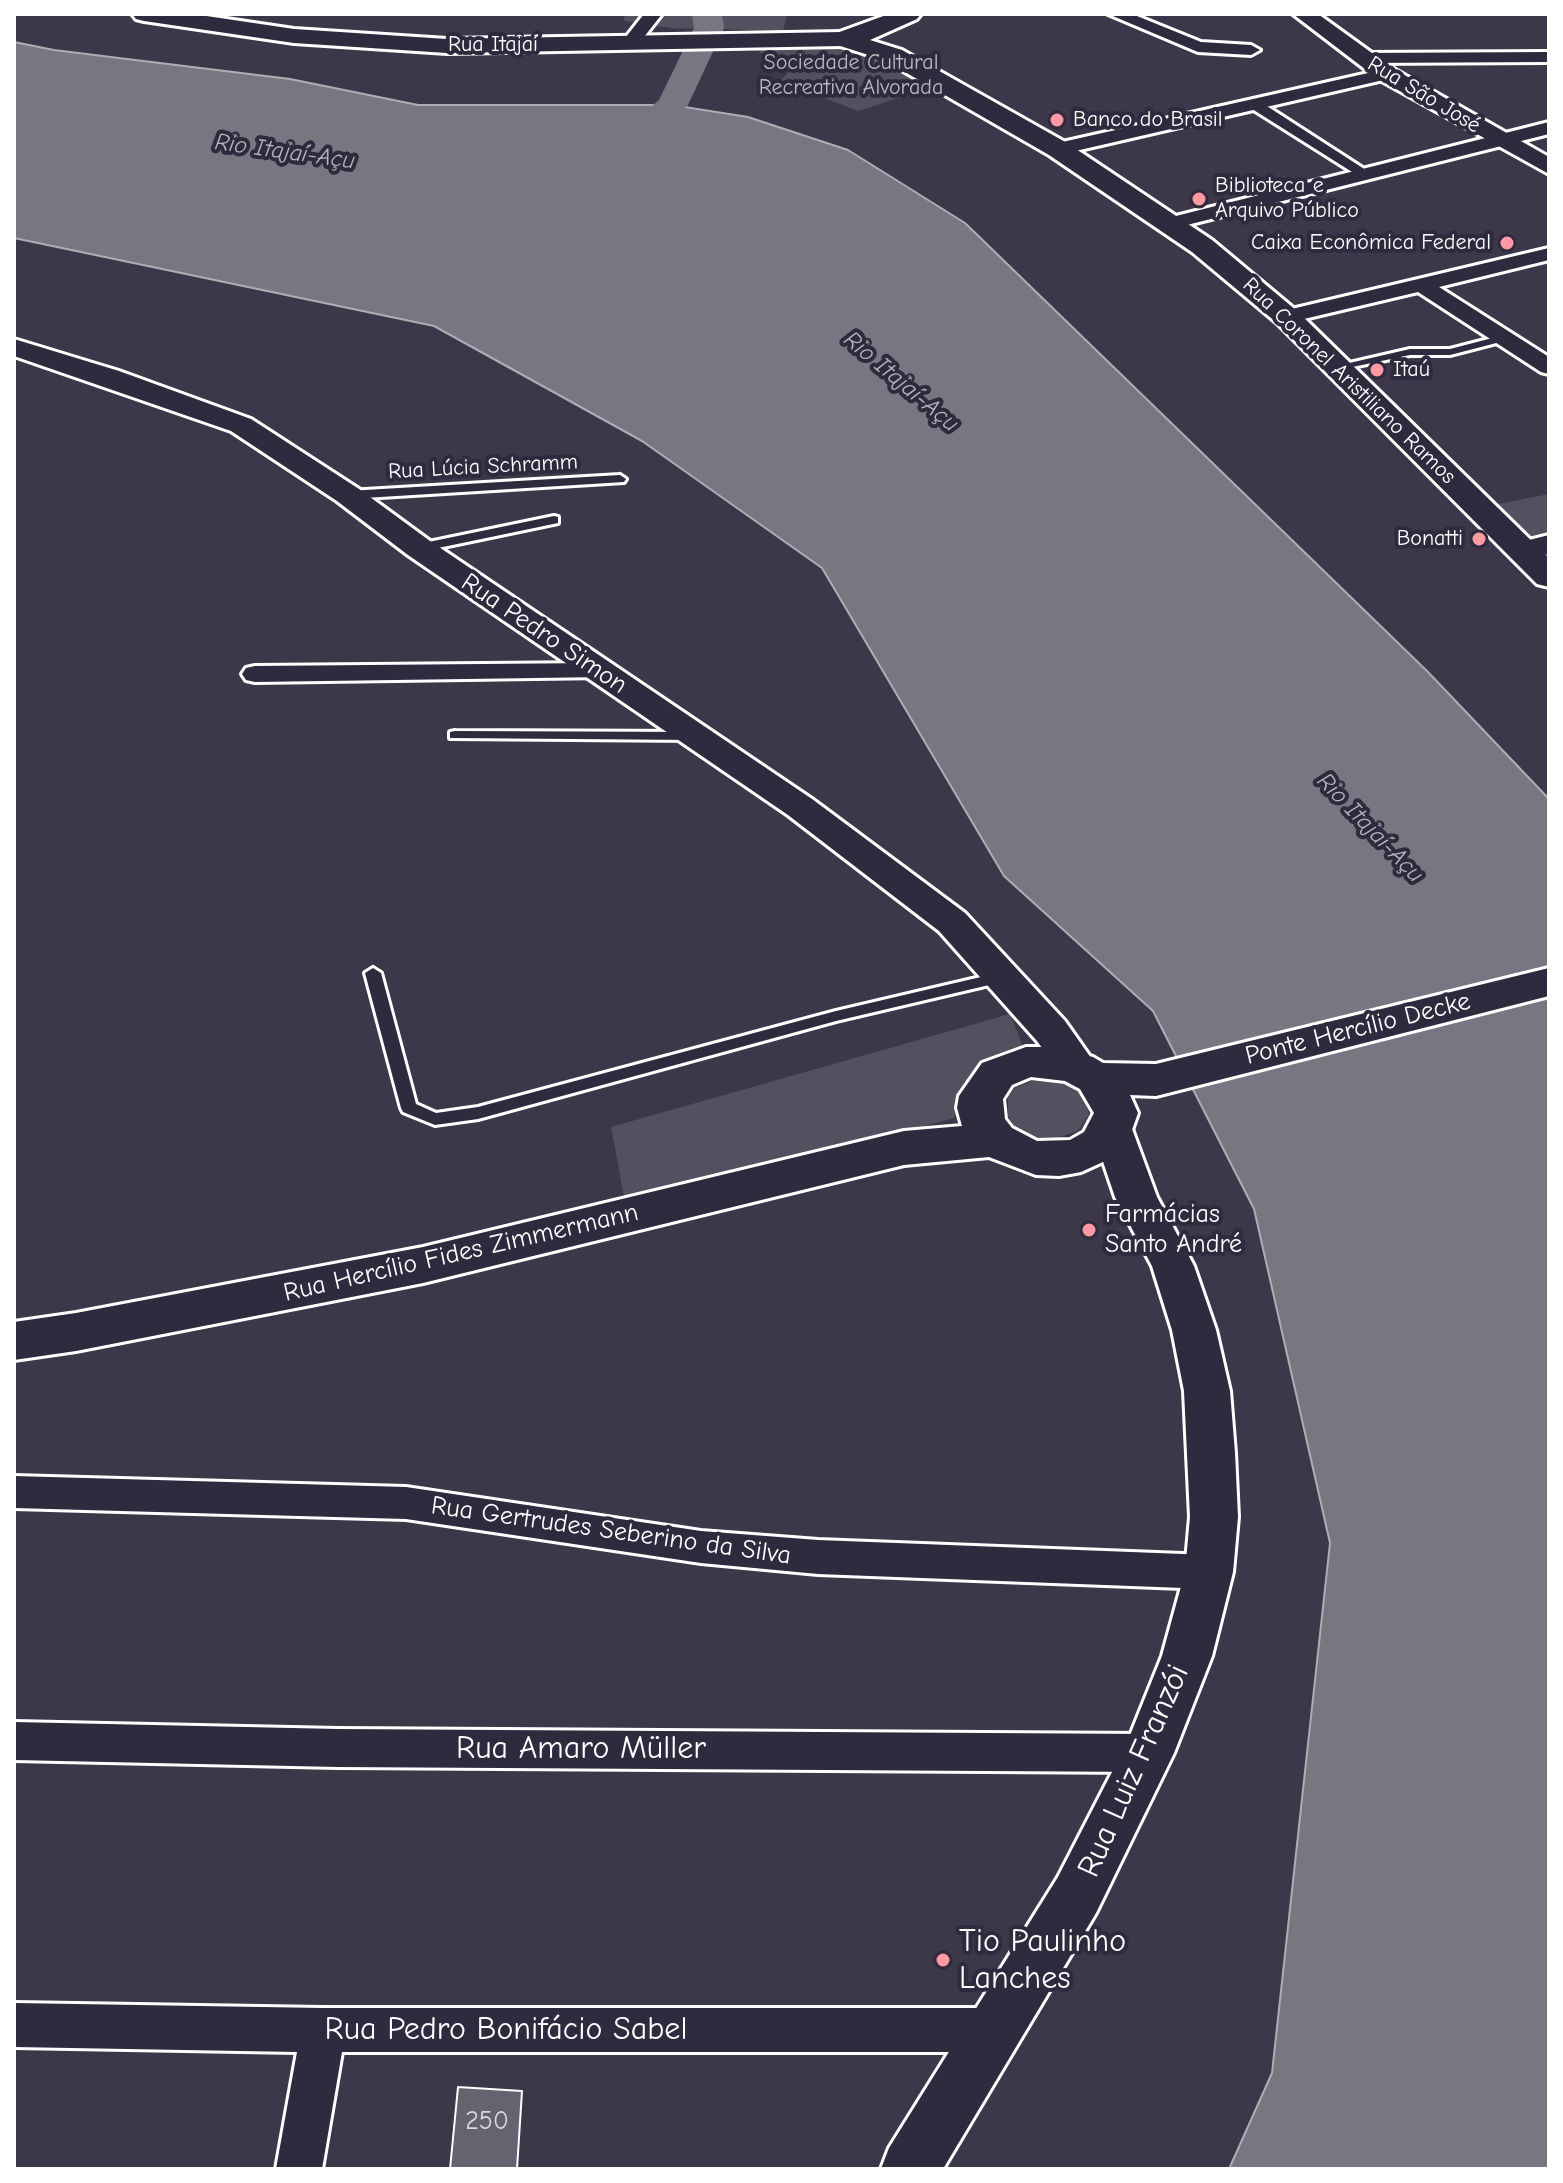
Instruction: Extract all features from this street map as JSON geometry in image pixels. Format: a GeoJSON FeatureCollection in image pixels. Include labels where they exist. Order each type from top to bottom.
{"type":"FeatureCollection","features":[{"type":"Feature","properties":{"kind":"main road","name":"Rua Itajaí"},"geometry":{"type":"LineString","coordinates":[[144,14],[278,34],[385,43],[496,46],[859,37]]}},
{"type":"Feature","properties":{"kind":"main road"},"geometry":{"type":"LineString","coordinates":[[859,37],[909,14]]}},
{"type":"Feature","properties":{"kind":"main road","name":"Rua Coronel Aristiliano Ramos"},"geometry":{"type":"LineString","coordinates":[[859,37],[1058,149],[1171,223],[1239,274],[1537,547],[1549,577]]}},
{"type":"Feature","properties":{"kind":"main road","name":"Ponte Hercílio Decke"},"geometry":{"type":"LineString","coordinates":[[1096,1109],[1162,1078],[1549,982]]}},
{"type":"Feature","properties":{"kind":"main road"},"geometry":{"type":"LineString","coordinates":[[1026,1062],[1052,1062],[1096,1109],[1059,1159],[1036,1158],[1015,1151],[988,1124],[981,1096],[997,1074],[1026,1062]]}},
{"type":"Feature","properties":{"kind":"main road","name":"Rua Hercílio Fides Zimmermann"},"geometry":{"type":"LineString","coordinates":[[14,1341],[76,1332],[423,1265],[904,1148],[988,1124]]}},
{"type":"Feature","properties":{"kind":"street"},"geometry":{"type":"LineString","coordinates":[[638,42],[653,14]]}},
{"type":"Feature","properties":{"kind":"street"},"geometry":{"type":"LineString","coordinates":[[1117,14],[1198,47],[1251,50]]}},
{"type":"Feature","properties":{"kind":"street","name":"Rua São José"},"geometry":{"type":"LineString","coordinates":[[1304,14],[1386,74],[1549,167]]}},
{"type":"Feature","properties":{"kind":"street"},"geometry":{"type":"LineString","coordinates":[[1362,58],[1549,57]]}},
{"type":"Feature","properties":{"kind":"street"},"geometry":{"type":"LineString","coordinates":[[1058,149],[1386,74]]}},
{"type":"Feature","properties":{"kind":"street"},"geometry":{"type":"LineString","coordinates":[[1254,104],[1365,174]]}},
{"type":"Feature","properties":{"kind":"street"},"geometry":{"type":"LineString","coordinates":[[1171,223],[1500,139],[1544,132]]}},
{"type":"Feature","properties":{"kind":"street"},"geometry":{"type":"LineString","coordinates":[[1287,317],[1549,254]]}},
{"type":"Feature","properties":{"kind":"street"},"geometry":{"type":"LineString","coordinates":[[1424,286],[1549,367]]}},
{"type":"Feature","properties":{"kind":"street","name":"Rua Pedro Simon"},"geometry":{"type":"LineString","coordinates":[[22,352],[109,377],[241,425],[348,495],[597,671],[800,807],[952,922],[1051,1031],[1096,1109]]}},
{"type":"Feature","properties":{"kind":"street"},"geometry":{"type":"LineString","coordinates":[[255,674],[597,671]]}},
{"type":"Feature","properties":{"kind":"street"},"geometry":{"type":"LineString","coordinates":[[1013,990],[1028,1040],[1026,1062]]}},
{"type":"Feature","properties":{"kind":"street","name":"Rua Luiz Franzói"},"geometry":{"type":"LineString","coordinates":[[910,2169],[1077,1895],[1148,1753],[1187,1656],[1209,1572],[1214,1517],[1207,1391],[1194,1330],[1173,1266],[1136,1197],[1096,1109]]}},
{"type":"Feature","properties":{"kind":"street","name":"Rua Gertrudes Seberino da Silva"},"geometry":{"type":"LineString","coordinates":[[14,1492],[406,1503],[701,1547],[952,1565],[1209,1572]]}},
{"type":"Feature","properties":{"kind":"street","name":"Rua Amaro Müller"},"geometry":{"type":"LineString","coordinates":[[14,1741],[338,1748],[1148,1753]]}},
{"type":"Feature","properties":{"kind":"street","name":"Rua Pedro Bonifácio Sabel"},"geometry":{"type":"LineString","coordinates":[[14,2025],[323,2030],[997,2030]]}},
{"type":"Feature","properties":{"kind":"street"},"geometry":{"type":"LineString","coordinates":[[299,2169],[323,2030]]}},
{"type":"Feature","properties":{"kind":"lane"},"geometry":{"type":"LineString","coordinates":[[1338,367],[1410,352],[1450,352],[1504,338]]}},
{"type":"Feature","properties":{"kind":"lane","name":"Rua Lúcia Schramm"},"geometry":{"type":"LineString","coordinates":[[348,495],[620,479]]}},
{"type":"Feature","properties":{"kind":"lane"},"geometry":{"type":"LineString","coordinates":[[419,548],[554,520]]}},
{"type":"Feature","properties":{"kind":"lane"},"geometry":{"type":"LineString","coordinates":[[455,735],[696,736]]}},
{"type":"Feature","properties":{"kind":"lane"},"geometry":{"type":"LineString","coordinates":[[373,973],[409,1108],[435,1119],[478,1113],[836,1016],[1013,990]]}},
{"type":"Feature","properties":{"kind":"green space"},"geometry":{"type":"Polygon","coordinates":[[[625,14],[787,14],[783,31],[671,28],[624,21],[625,14]]]}},
{"type":"Feature","properties":{"kind":"green space","name":"Sociedade Cultural Recreativa Alvorada"},"geometry":{"type":"Polygon","coordinates":[[[811,43],[865,49],[935,86],[858,111],[780,81],[792,68],[771,53],[759,53],[767,44],[811,43]]]}},
{"type":"Feature","properties":{"kind":"green space"},"geometry":{"type":"Polygon","coordinates":[[[1549,494],[1549,533],[1532,537],[1498,504],[1549,494]]]}},
{"type":"Feature","properties":{"kind":"green space"},"geometry":{"type":"Polygon","coordinates":[[[1010,1014],[1025,1051],[965,1087],[954,1118],[626,1207],[611,1127],[1010,1014]]]}},
{"type":"Feature","properties":{"kind":"green space"},"geometry":{"type":"Polygon","coordinates":[[[1037,1079],[1063,1082],[1083,1095],[1089,1114],[1078,1131],[1053,1139],[1038,1138],[1014,1126],[1008,1116],[1008,1096],[1015,1088],[1037,1079]]]}},
{"type":"Feature","properties":{"kind":"water","name":"Rio Itajaí-Açu"},"geometry":{"type":"Polygon","coordinates":[[[14,42],[54,50],[290,79],[418,105],[672,105],[748,117],[848,150],[965,223],[1427,671],[1549,799],[1549,2169],[1229,2169],[1272,2073],[1330,1543],[1254,1209],[1153,1011],[1004,876],[822,568],[642,441],[434,326],[14,238],[14,42]]]}},
{"type":"Feature","properties":{"kind":"building"},"geometry":{"type":"Polygon","coordinates":[[[458,2087],[522,2091],[517,2169],[450,2169],[458,2087]]]}},
{"type":"Feature","properties":{"kind":"waterway"},"geometry":{"type":"LineString","coordinates":[[618,153],[672,105],[709,28],[707,14]]}},
{"type":"Feature","properties":{"kind":"place","name":"Banco do Brasil"},"geometry":{"type":"Point","coordinates":[1057,120]}},
{"type":"Feature","properties":{"kind":"place","name":"Biblioteca e Arquivo Público"},"geometry":{"type":"Point","coordinates":[1199,199]}},
{"type":"Feature","properties":{"kind":"place","name":"Caixa Econômica Federal"},"geometry":{"type":"Point","coordinates":[1507,243]}},
{"type":"Feature","properties":{"kind":"place","name":"Itaú"},"geometry":{"type":"Point","coordinates":[1377,370]}},
{"type":"Feature","properties":{"kind":"place","name":"Bonatti"},"geometry":{"type":"Point","coordinates":[1479,539]}},
{"type":"Feature","properties":{"kind":"place","name":"Farmácias Santo André"},"geometry":{"type":"Point","coordinates":[1089,1230]}},
{"type":"Feature","properties":{"kind":"place","name":"Tio Paulinho Lanches"},"geometry":{"type":"Point","coordinates":[943,1960]}}]}
